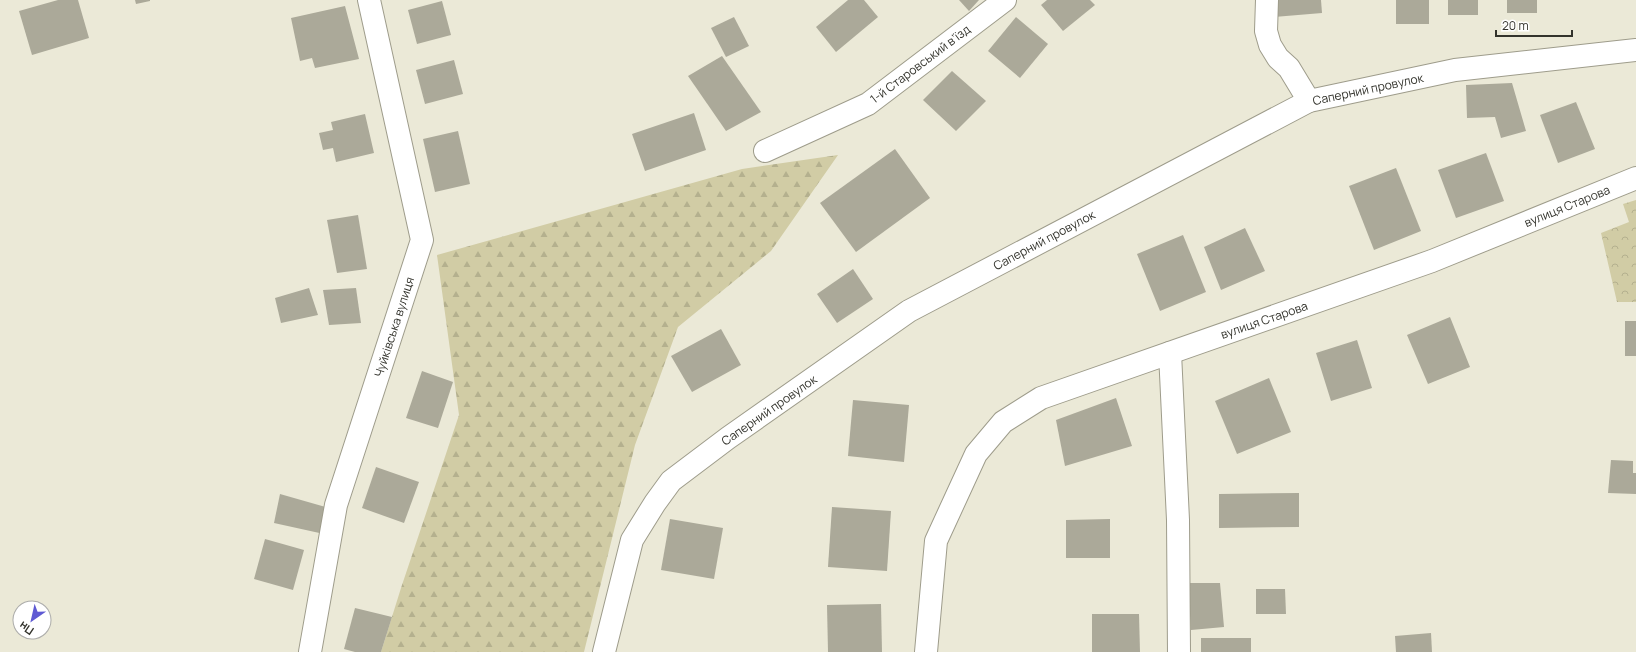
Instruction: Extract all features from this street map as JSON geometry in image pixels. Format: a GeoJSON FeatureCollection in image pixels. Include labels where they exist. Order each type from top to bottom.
{"type":"FeatureCollection","features":[{"type":"Feature","properties":{"kind":"street","name":"Чуйківська вулиця"},"geometry":{"type":"LineString","coordinates":[[310,652],[336,505],[422,240],[369,0]]}},
{"type":"Feature","properties":{"kind":"street","name":"1-й Старовський в’їзд"},"geometry":{"type":"LineString","coordinates":[[765,151],[868,104],[1005,0]]}},
{"type":"Feature","properties":{"kind":"street"},"geometry":{"type":"LineString","coordinates":[[1267,0],[1266,31],[1270,45],[1278,58],[1289,68],[1309,101]]}},
{"type":"Feature","properties":{"kind":"street","name":"Саперний провулок"},"geometry":{"type":"LineString","coordinates":[[604,652],[632,540],[655,503],[671,481],[728,438],[909,311],[1309,101],[1455,70],[1636,50]]}},
{"type":"Feature","properties":{"kind":"street","name":"вулиця Старова"},"geometry":{"type":"LineString","coordinates":[[1170,353],[1432,261],[1636,178]]}},
{"type":"Feature","properties":{"kind":"street"},"geometry":{"type":"LineString","coordinates":[[926,652],[936,541],[976,454],[1003,422],[1041,398],[1170,353],[1178,520],[1179,652]]}},
{"type":"Feature","properties":{"kind":"green space"},"geometry":{"type":"Polygon","coordinates":[[[838,155],[771,251],[678,327],[635,445],[584,652],[381,652],[459,415],[437,255],[742,169],[838,155]]]}},
{"type":"Feature","properties":{"kind":"green space"},"geometry":{"type":"Polygon","coordinates":[[[1636,200],[1636,302],[1617,302],[1601,233],[1629,222],[1623,204],[1636,200]]]}},
{"type":"Feature","properties":{"kind":"building"},"geometry":{"type":"Polygon","coordinates":[[[58,0],[78,0],[89,38],[32,55],[19,11],[58,0]]]}},
{"type":"Feature","properties":{"kind":"building"},"geometry":{"type":"Polygon","coordinates":[[[135,0],[150,0],[150,1],[136,4],[135,0]]]}},
{"type":"Feature","properties":{"kind":"building"},"geometry":{"type":"Polygon","coordinates":[[[848,0],[864,0],[878,17],[836,52],[816,27],[848,0]]]}},
{"type":"Feature","properties":{"kind":"building"},"geometry":{"type":"Polygon","coordinates":[[[959,0],[979,0],[969,11],[959,0]]]}},
{"type":"Feature","properties":{"kind":"building"},"geometry":{"type":"Polygon","coordinates":[[[1047,0],[1090,0],[1095,5],[1063,31],[1041,5],[1047,0]]]}},
{"type":"Feature","properties":{"kind":"building"},"geometry":{"type":"Polygon","coordinates":[[[1274,0],[1321,0],[1322,13],[1274,17],[1274,0]]]}},
{"type":"Feature","properties":{"kind":"building"},"geometry":{"type":"Polygon","coordinates":[[[1396,0],[1429,0],[1429,24],[1396,24],[1396,0]]]}},
{"type":"Feature","properties":{"kind":"building"},"geometry":{"type":"Polygon","coordinates":[[[1448,0],[1478,0],[1478,15],[1448,15],[1448,0]]]}},
{"type":"Feature","properties":{"kind":"building"},"geometry":{"type":"Polygon","coordinates":[[[1507,0],[1537,0],[1537,13],[1507,13],[1507,0]]]}},
{"type":"Feature","properties":{"kind":"building"},"geometry":{"type":"Polygon","coordinates":[[[442,1],[451,35],[417,44],[408,10],[442,1]]]}},
{"type":"Feature","properties":{"kind":"building"},"geometry":{"type":"Polygon","coordinates":[[[345,6],[359,59],[315,68],[312,58],[300,61],[291,18],[345,6]]]}},
{"type":"Feature","properties":{"kind":"building"},"geometry":{"type":"Polygon","coordinates":[[[734,17],[749,46],[726,57],[711,28],[734,17]]]}},
{"type":"Feature","properties":{"kind":"building"},"geometry":{"type":"Polygon","coordinates":[[[1016,17],[1048,44],[1020,78],[988,51],[1016,17]]]}},
{"type":"Feature","properties":{"kind":"building"},"geometry":{"type":"Polygon","coordinates":[[[722,56],[761,112],[726,131],[688,76],[722,56]]]}},
{"type":"Feature","properties":{"kind":"building"},"geometry":{"type":"Polygon","coordinates":[[[454,60],[463,94],[425,104],[416,70],[454,60]]]}},
{"type":"Feature","properties":{"kind":"building"},"geometry":{"type":"Polygon","coordinates":[[[952,71],[986,101],[956,131],[923,100],[952,71]]]}},
{"type":"Feature","properties":{"kind":"building"},"geometry":{"type":"Polygon","coordinates":[[[1512,83],[1526,131],[1501,138],[1495,117],[1467,118],[1466,85],[1512,83]]]}},
{"type":"Feature","properties":{"kind":"building"},"geometry":{"type":"Polygon","coordinates":[[[1576,102],[1595,149],[1558,163],[1540,115],[1576,102]]]}},
{"type":"Feature","properties":{"kind":"building"},"geometry":{"type":"Polygon","coordinates":[[[694,113],[706,150],[645,171],[632,134],[694,113]]]}},
{"type":"Feature","properties":{"kind":"building"},"geometry":{"type":"Polygon","coordinates":[[[365,114],[374,153],[336,162],[333,148],[323,150],[319,133],[333,130],[331,122],[365,114]]]}},
{"type":"Feature","properties":{"kind":"building"},"geometry":{"type":"Polygon","coordinates":[[[458,131],[470,184],[435,192],[423,139],[458,131]]]}},
{"type":"Feature","properties":{"kind":"building"},"geometry":{"type":"Polygon","coordinates":[[[895,149],[930,198],[856,252],[820,203],[895,149]]]}},
{"type":"Feature","properties":{"kind":"building"},"geometry":{"type":"Polygon","coordinates":[[[1486,153],[1504,201],[1456,218],[1438,170],[1486,153]]]}},
{"type":"Feature","properties":{"kind":"building"},"geometry":{"type":"Polygon","coordinates":[[[1396,168],[1421,231],[1374,250],[1349,186],[1396,168]]]}},
{"type":"Feature","properties":{"kind":"building"},"geometry":{"type":"Polygon","coordinates":[[[358,215],[367,269],[337,273],[327,220],[358,215]]]}},
{"type":"Feature","properties":{"kind":"building"},"geometry":{"type":"Polygon","coordinates":[[[1245,228],[1265,271],[1221,290],[1204,247],[1245,228]]]}},
{"type":"Feature","properties":{"kind":"building"},"geometry":{"type":"Polygon","coordinates":[[[1183,235],[1206,292],[1160,311],[1137,254],[1183,235]]]}},
{"type":"Feature","properties":{"kind":"building"},"geometry":{"type":"Polygon","coordinates":[[[853,269],[873,299],[837,323],[817,294],[853,269]]]}},
{"type":"Feature","properties":{"kind":"building"},"geometry":{"type":"Polygon","coordinates":[[[309,288],[318,315],[281,323],[275,298],[309,288]]]}},
{"type":"Feature","properties":{"kind":"building"},"geometry":{"type":"Polygon","coordinates":[[[356,288],[361,323],[329,325],[323,290],[356,288]]]}},
{"type":"Feature","properties":{"kind":"building"},"geometry":{"type":"Polygon","coordinates":[[[1450,317],[1470,367],[1428,384],[1407,335],[1450,317]]]}},
{"type":"Feature","properties":{"kind":"building"},"geometry":{"type":"Polygon","coordinates":[[[1625,321],[1636,321],[1636,356],[1625,356],[1625,321]]]}},
{"type":"Feature","properties":{"kind":"building"},"geometry":{"type":"Polygon","coordinates":[[[721,329],[741,365],[692,392],[671,356],[721,329]]]}},
{"type":"Feature","properties":{"kind":"building"},"geometry":{"type":"Polygon","coordinates":[[[1357,340],[1372,388],[1331,401],[1316,353],[1357,340]]]}},
{"type":"Feature","properties":{"kind":"building"},"geometry":{"type":"Polygon","coordinates":[[[422,371],[453,382],[438,428],[406,418],[422,371]]]}},
{"type":"Feature","properties":{"kind":"building"},"geometry":{"type":"Polygon","coordinates":[[[1269,378],[1291,432],[1237,454],[1215,401],[1269,378]]]}},
{"type":"Feature","properties":{"kind":"building"},"geometry":{"type":"Polygon","coordinates":[[[1116,398],[1132,446],[1065,466],[1056,420],[1116,398]]]}},
{"type":"Feature","properties":{"kind":"building"},"geometry":{"type":"Polygon","coordinates":[[[853,400],[909,405],[904,462],[848,456],[853,400]]]}},
{"type":"Feature","properties":{"kind":"building"},"geometry":{"type":"Polygon","coordinates":[[[1611,460],[1633,461],[1633,473],[1636,473],[1636,494],[1608,493],[1611,460]]]}},
{"type":"Feature","properties":{"kind":"building"},"geometry":{"type":"Polygon","coordinates":[[[376,467],[419,482],[404,523],[362,508],[376,467]]]}},
{"type":"Feature","properties":{"kind":"building"},"geometry":{"type":"Polygon","coordinates":[[[1299,493],[1299,527],[1219,528],[1219,494],[1299,493]]]}},
{"type":"Feature","properties":{"kind":"building"},"geometry":{"type":"Polygon","coordinates":[[[280,494],[329,508],[324,534],[274,523],[280,494]]]}},
{"type":"Feature","properties":{"kind":"building"},"geometry":{"type":"Polygon","coordinates":[[[832,507],[891,511],[887,571],[828,567],[832,507]]]}},
{"type":"Feature","properties":{"kind":"building"},"geometry":{"type":"Polygon","coordinates":[[[670,519],[723,528],[714,579],[661,570],[670,519]]]}},
{"type":"Feature","properties":{"kind":"building"},"geometry":{"type":"Polygon","coordinates":[[[1110,519],[1110,558],[1066,558],[1066,520],[1110,519]]]}},
{"type":"Feature","properties":{"kind":"building"},"geometry":{"type":"Polygon","coordinates":[[[265,539],[304,550],[293,590],[254,579],[265,539]]]}},
{"type":"Feature","properties":{"kind":"building"},"geometry":{"type":"Polygon","coordinates":[[[1188,583],[1220,583],[1224,627],[1191,630],[1188,583]]]}},
{"type":"Feature","properties":{"kind":"building"},"geometry":{"type":"Polygon","coordinates":[[[1256,589],[1285,589],[1286,614],[1256,614],[1256,589]]]}},
{"type":"Feature","properties":{"kind":"building"},"geometry":{"type":"Polygon","coordinates":[[[881,604],[882,652],[828,652],[827,605],[881,604]]]}},
{"type":"Feature","properties":{"kind":"building"},"geometry":{"type":"Polygon","coordinates":[[[355,608],[392,617],[381,652],[355,652],[344,649],[355,608]]]}},
{"type":"Feature","properties":{"kind":"building"},"geometry":{"type":"Polygon","coordinates":[[[1092,614],[1139,614],[1140,652],[1092,652],[1092,614]]]}},
{"type":"Feature","properties":{"kind":"building"},"geometry":{"type":"Polygon","coordinates":[[[1431,633],[1432,652],[1396,652],[1395,636],[1431,633]]]}},
{"type":"Feature","properties":{"kind":"building"},"geometry":{"type":"Polygon","coordinates":[[[1201,638],[1251,638],[1251,652],[1201,652],[1201,638]]]}}]}
